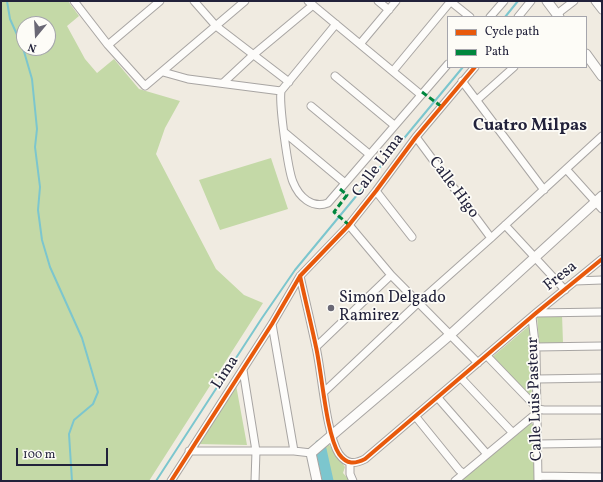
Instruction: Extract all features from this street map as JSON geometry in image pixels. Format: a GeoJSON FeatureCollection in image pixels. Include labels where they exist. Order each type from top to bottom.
{"type":"FeatureCollection","features":[{"type":"Feature","properties":{"kind":"street"},"geometry":{"type":"LineString","coordinates":[[74,1],[108,45],[145,86],[246,1]]}},
{"type":"Feature","properties":{"kind":"street"},"geometry":{"type":"LineString","coordinates":[[108,45],[160,1]]}},
{"type":"Feature","properties":{"kind":"street"},"geometry":{"type":"LineString","coordinates":[[194,1],[216,26],[289,82]]}},
{"type":"Feature","properties":{"kind":"street"},"geometry":{"type":"LineString","coordinates":[[378,1],[389,10]]}},
{"type":"Feature","properties":{"kind":"street"},"geometry":{"type":"LineString","coordinates":[[360,44],[396,1]]}},
{"type":"Feature","properties":{"kind":"street"},"geometry":{"type":"LineString","coordinates":[[393,71],[451,1],[469,16]]}},
{"type":"Feature","properties":{"kind":"street"},"geometry":{"type":"LineString","coordinates":[[491,16],[504,1]]}},
{"type":"Feature","properties":{"kind":"street"},"geometry":{"type":"LineString","coordinates":[[519,16],[531,1]]}},
{"type":"Feature","properties":{"kind":"street"},"geometry":{"type":"LineString","coordinates":[[548,1],[558,16],[574,1]]}},
{"type":"Feature","properties":{"kind":"street"},"geometry":{"type":"LineString","coordinates":[[595,1],[602,10]]}},
{"type":"Feature","properties":{"kind":"street"},"geometry":{"type":"LineString","coordinates":[[223,83],[311,3],[420,94]]}},
{"type":"Feature","properties":{"kind":"street"},"geometry":{"type":"LineString","coordinates":[[336,24],[281,91],[284,132],[292,181],[299,193],[308,202],[317,205],[328,203],[420,94],[447,65]]}},
{"type":"Feature","properties":{"kind":"street"},"geometry":{"type":"LineString","coordinates":[[587,55],[602,76]]}},
{"type":"Feature","properties":{"kind":"street","name":"Calle Lima"},"geometry":{"type":"LineString","coordinates":[[300,276],[376,191],[416,137],[474,68]]}},
{"type":"Feature","properties":{"kind":"street"},"geometry":{"type":"LineString","coordinates":[[477,100],[513,68]]}},
{"type":"Feature","properties":{"kind":"street"},"geometry":{"type":"LineString","coordinates":[[163,72],[188,79],[281,91]]}},
{"type":"Feature","properties":{"kind":"street"},"geometry":{"type":"LineString","coordinates":[[335,76],[394,125]]}},
{"type":"Feature","properties":{"kind":"street"},"geometry":{"type":"LineString","coordinates":[[462,81],[544,190]]}},
{"type":"Feature","properties":{"kind":"street"},"geometry":{"type":"LineString","coordinates":[[311,106],[369,154]]}},
{"type":"Feature","properties":{"kind":"street"},"geometry":{"type":"LineString","coordinates":[[284,132],[345,183]]}},
{"type":"Feature","properties":{"kind":"street"},"geometry":{"type":"LineString","coordinates":[[324,392],[418,302],[491,238],[602,136]]}},
{"type":"Feature","properties":{"kind":"street","name":"Calle Higo"},"geometry":{"type":"LineString","coordinates":[[416,137],[491,238]]}},
{"type":"Feature","properties":{"kind":"street"},"geometry":{"type":"LineString","coordinates":[[189,451],[311,453],[332,438],[600,202],[566,169]]}},
{"type":"Feature","properties":{"kind":"street"},"geometry":{"type":"LineString","coordinates":[[376,191],[412,237]]}},
{"type":"Feature","properties":{"kind":"street"},"geometry":{"type":"LineString","coordinates":[[348,224],[391,275],[478,363]]}},
{"type":"Feature","properties":{"kind":"street"},"geometry":{"type":"LineString","coordinates":[[505,225],[564,290]]}},
{"type":"Feature","properties":{"kind":"street","name":"Fresa"},"geometry":{"type":"LineString","coordinates":[[350,463],[354,464],[365,459],[602,259]]}},
{"type":"Feature","properties":{"kind":"street"},"geometry":{"type":"LineString","coordinates":[[316,347],[391,275]]}},
{"type":"Feature","properties":{"kind":"street"},"geometry":{"type":"LineString","coordinates":[[300,276],[316,347],[332,438],[339,455],[350,463],[350,474],[353,481]]}},
{"type":"Feature","properties":{"kind":"street","name":"Lima"},"geometry":{"type":"LineString","coordinates":[[171,481],[272,324],[300,276]]}},
{"type":"Feature","properties":{"kind":"street"},"geometry":{"type":"LineString","coordinates":[[575,281],[602,280]]}},
{"type":"Feature","properties":{"kind":"street"},"geometry":{"type":"LineString","coordinates":[[534,315],[602,312]]}},
{"type":"Feature","properties":{"kind":"street","name":"Calle Luis Pasteur"},"geometry":{"type":"LineString","coordinates":[[534,315],[538,410],[538,479]]}},
{"type":"Feature","properties":{"kind":"street"},"geometry":{"type":"LineString","coordinates":[[272,324],[294,452]]}},
{"type":"Feature","properties":{"kind":"street"},"geometry":{"type":"LineString","coordinates":[[536,347],[602,346]]}},
{"type":"Feature","properties":{"kind":"street"},"geometry":{"type":"LineString","coordinates":[[486,356],[538,410]]}},
{"type":"Feature","properties":{"kind":"street"},"geometry":{"type":"LineString","coordinates":[[242,370],[256,451],[255,481]]}},
{"type":"Feature","properties":{"kind":"street"},"geometry":{"type":"LineString","coordinates":[[461,378],[512,432]]}},
{"type":"Feature","properties":{"kind":"street"},"geometry":{"type":"LineString","coordinates":[[537,379],[602,378]]}},
{"type":"Feature","properties":{"kind":"street"},"geometry":{"type":"LineString","coordinates":[[438,398],[486,453]]}},
{"type":"Feature","properties":{"kind":"street"},"geometry":{"type":"LineString","coordinates":[[456,481],[486,453],[538,410],[602,410]]}},
{"type":"Feature","properties":{"kind":"street"},"geometry":{"type":"LineString","coordinates":[[416,417],[463,473]]}},
{"type":"Feature","properties":{"kind":"street"},"geometry":{"type":"LineString","coordinates":[[538,444],[602,443]]}},
{"type":"Feature","properties":{"kind":"street"},"geometry":{"type":"LineString","coordinates":[[311,453],[317,481]]}},
{"type":"Feature","properties":{"kind":"street"},"geometry":{"type":"LineString","coordinates":[[538,479],[602,477]]}},
{"type":"Feature","properties":{"kind":"green space"},"geometry":{"type":"Polygon","coordinates":[[[1,1],[68,1],[79,16],[67,26],[85,59],[97,73],[114,59],[139,89],[180,101],[165,128],[156,154],[216,269],[244,295],[263,303],[149,481],[1,481],[1,1]]]}},
{"type":"Feature","properties":{"kind":"green space"},"geometry":{"type":"Polygon","coordinates":[[[271,158],[288,209],[220,230],[199,180],[271,158]]]}},
{"type":"Feature","properties":{"kind":"green space"},"geometry":{"type":"Polygon","coordinates":[[[562,314],[563,343],[539,343],[537,315],[562,314]]]}},
{"type":"Feature","properties":{"kind":"green space"},"geometry":{"type":"Polygon","coordinates":[[[530,325],[532,401],[491,358],[530,325]]]}},
{"type":"Feature","properties":{"kind":"green space"},"geometry":{"type":"Polygon","coordinates":[[[236,385],[247,445],[198,444],[236,385]]]}},
{"type":"Feature","properties":{"kind":"green space"},"geometry":{"type":"Polygon","coordinates":[[[529,421],[534,425],[535,481],[459,481],[529,421]]]}},
{"type":"Feature","properties":{"kind":"green space"},"geometry":{"type":"Polygon","coordinates":[[[328,443],[345,467],[343,473],[350,481],[321,481],[312,454],[328,443]]]}},
{"type":"Feature","properties":{"kind":"waterway"},"geometry":{"type":"LineString","coordinates":[[7,1],[10,19],[23,48],[32,79],[37,129],[35,147],[40,187],[38,210],[42,240],[50,267],[82,338],[98,392],[93,404],[74,420],[69,434],[72,481]]}},
{"type":"Feature","properties":{"kind":"waterway"},"geometry":{"type":"LineString","coordinates":[[506,16],[518,1]]}},
{"type":"Feature","properties":{"kind":"waterway"},"geometry":{"type":"LineString","coordinates":[[156,481],[295,270],[462,68]]}},
{"type":"Feature","properties":{"kind":"waterway"},"geometry":{"type":"LineString","coordinates":[[320,445],[328,481]]}},
{"type":"Feature","properties":{"kind":"marked path"},"geometry":{"type":"LineString","coordinates":[[422,92],[442,107]]}},
{"type":"Feature","properties":{"kind":"marked path"},"geometry":{"type":"LineString","coordinates":[[340,189],[347,195],[334,212],[349,225]]}},
{"type":"Feature","properties":{"kind":"cycle path"},"geometry":{"type":"LineString","coordinates":[[171,481],[272,324],[300,276],[349,225],[416,137],[474,68]]}},
{"type":"Feature","properties":{"kind":"cycle path"},"geometry":{"type":"LineString","coordinates":[[300,276],[316,347],[331,432],[339,454],[348,462],[354,463],[365,459],[536,313],[602,259]]}},
{"type":"Feature","properties":{"kind":"place","name":"Simon Delgado Ramirez"},"geometry":{"type":"Point","coordinates":[331,308]}},
{"type":"Feature","properties":{"kind":"district","name":"Cuatro Milpas"},"geometry":{"type":"Point","coordinates":[530,127]}}]}
